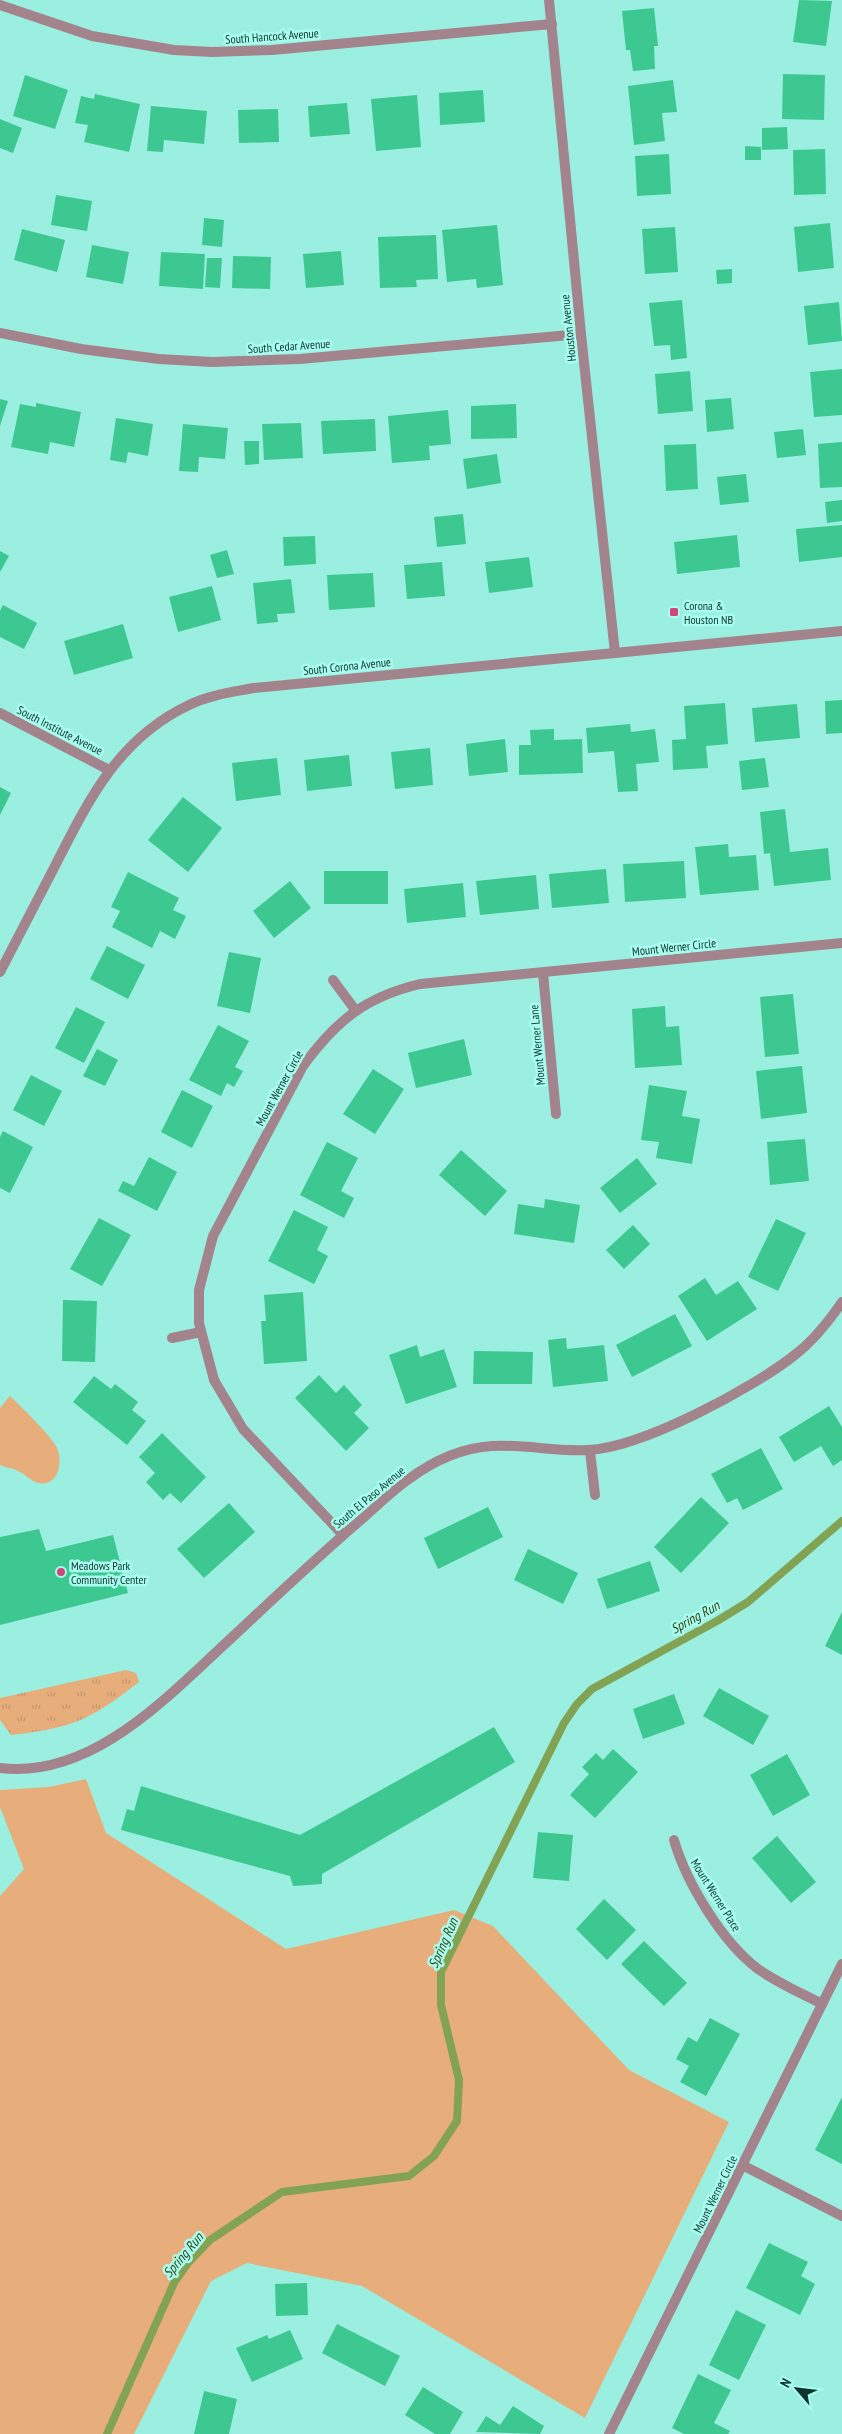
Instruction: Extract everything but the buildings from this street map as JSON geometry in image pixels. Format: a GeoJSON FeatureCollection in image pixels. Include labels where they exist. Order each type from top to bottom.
{"type":"FeatureCollection","features":[{"type":"Feature","properties":{"kind":"street","name":"Houston Avenue"},"geometry":{"type":"LineString","coordinates":[[550,0],[581,334],[615,653]]}},
{"type":"Feature","properties":{"kind":"street","name":"South Hancock Avenue"},"geometry":{"type":"LineString","coordinates":[[0,5],[92,36],[174,50],[212,52],[272,50],[552,24]]}},
{"type":"Feature","properties":{"kind":"street","name":"South Cedar Avenue"},"geometry":{"type":"LineString","coordinates":[[0,333],[81,350],[212,362],[300,358],[581,334]]}},
{"type":"Feature","properties":{"kind":"street","name":"South Corona Avenue"},"geometry":{"type":"LineString","coordinates":[[0,972],[90,797],[109,770],[132,743],[156,724],[189,705],[219,695],[254,688],[842,631]]}},
{"type":"Feature","properties":{"kind":"street","name":"South Institute Avenue"},"geometry":{"type":"LineString","coordinates":[[0,713],[109,770]]}},
{"type":"Feature","properties":{"kind":"street","name":"Mount Werner Circle"},"geometry":{"type":"LineString","coordinates":[[343,1535],[243,1430],[214,1380],[200,1332],[199,1290],[213,1236],[303,1066],[320,1042],[364,1004],[394,991],[420,984],[842,943]]}},
{"type":"Feature","properties":{"kind":"street","name":"Mount Werner Lane"},"geometry":{"type":"LineString","coordinates":[[543,973],[556,1114]]}},
{"type":"Feature","properties":{"kind":"street"},"geometry":{"type":"LineString","coordinates":[[333,980],[356,1010]]}},
{"type":"Feature","properties":{"kind":"street","name":"South El Paso Avenue"},"geometry":{"type":"LineString","coordinates":[[0,1768],[37,1767],[69,1759],[93,1749],[125,1731],[162,1702],[343,1535],[408,1479],[435,1462],[460,1452],[493,1446],[590,1450],[640,1438],[762,1379],[797,1353],[822,1329],[842,1302]]}},
{"type":"Feature","properties":{"kind":"street"},"geometry":{"type":"LineString","coordinates":[[172,1338],[200,1332]]}},
{"type":"Feature","properties":{"kind":"street"},"geometry":{"type":"LineString","coordinates":[[590,1450],[595,1495]]}},
{"type":"Feature","properties":{"kind":"street","name":"Mount Werner Place"},"geometry":{"type":"LineString","coordinates":[[674,1840],[681,1865],[713,1918],[735,1948],[757,1968],[822,2004]]}},
{"type":"Feature","properties":{"kind":"street","name":"Mount Werner Circle"},"geometry":{"type":"LineString","coordinates":[[609,2434],[744,2166],[842,1964]]}},
{"type":"Feature","properties":{"kind":"street"},"geometry":{"type":"LineString","coordinates":[[744,2166],[842,2216]]}},
{"type":"Feature","properties":{"kind":"green space"},"geometry":{"type":"Polygon","coordinates":[[[10,1396],[42,1429],[57,1448],[60,1460],[58,1472],[51,1481],[38,1483],[16,1470],[0,1465],[0,1408],[10,1396]]]}},
{"type":"Feature","properties":{"kind":"green space"},"geometry":{"type":"Polygon","coordinates":[[[126,1670],[136,1673],[139,1682],[107,1705],[80,1720],[50,1729],[11,1735],[0,1720],[0,1698],[126,1670]]]}},
{"type":"Feature","properties":{"kind":"green space"},"geometry":{"type":"Polygon","coordinates":[[[86,1779],[106,1833],[286,1949],[454,1910],[493,1926],[629,2070],[729,2122],[585,2418],[362,2286],[247,2263],[211,2281],[134,2434],[0,2434],[0,1896],[24,1869],[0,1807],[0,1790],[49,1787],[86,1779]]]}},
{"type":"Feature","properties":{"kind":"waterway","name":"Spring Run"},"geometry":{"type":"LineString","coordinates":[[107,2434],[174,2283],[188,2263],[210,2240],[282,2192],[409,2176],[434,2156],[457,2121],[459,2080],[441,2005],[441,1972],[564,1723],[577,1704],[592,1689],[748,1602],[842,1521]]}},
{"type":"Feature","properties":{"kind":"place","name":"Corona & Houston NB"},"geometry":{"type":"Point","coordinates":[674,612]}},
{"type":"Feature","properties":{"kind":"place","name":"Meadows Park Community Center"},"geometry":{"type":"Point","coordinates":[61,1572]}}]}
